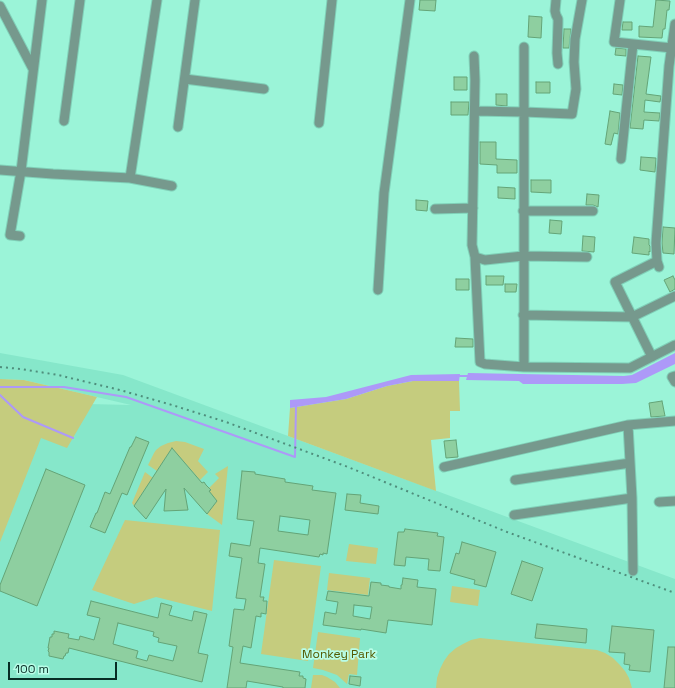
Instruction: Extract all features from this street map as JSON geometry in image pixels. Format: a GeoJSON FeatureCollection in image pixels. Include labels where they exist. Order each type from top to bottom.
{"type":"FeatureCollection","features":[{"type":"Feature","properties":{"kind":"street"},"geometry":{"type":"LineString","coordinates":[[20,236],[10,235],[21,171],[42,0]]}},
{"type":"Feature","properties":{"kind":"street"},"geometry":{"type":"LineString","coordinates":[[64,122],[80,0]]}},
{"type":"Feature","properties":{"kind":"street"},"geometry":{"type":"LineString","coordinates":[[130,178],[157,0]]}},
{"type":"Feature","properties":{"kind":"street"},"geometry":{"type":"LineString","coordinates":[[178,127],[195,0]]}},
{"type":"Feature","properties":{"kind":"street"},"geometry":{"type":"LineString","coordinates":[[319,123],[332,0]]}},
{"type":"Feature","properties":{"kind":"street"},"geometry":{"type":"LineString","coordinates":[[378,290],[384,193],[410,0]]}},
{"type":"Feature","properties":{"kind":"street"},"geometry":{"type":"LineString","coordinates":[[556,0],[555,11],[558,19],[558,64]]}},
{"type":"Feature","properties":{"kind":"street"},"geometry":{"type":"LineString","coordinates":[[475,111],[572,114],[576,89],[574,62],[575,39],[582,0]]}},
{"type":"Feature","properties":{"kind":"street"},"geometry":{"type":"LineString","coordinates":[[620,0],[614,42],[672,48]]}},
{"type":"Feature","properties":{"kind":"street"},"geometry":{"type":"LineString","coordinates":[[0,6],[33,69]]}},
{"type":"Feature","properties":{"kind":"street"},"geometry":{"type":"LineString","coordinates":[[652,357],[615,282],[658,264],[656,243],[669,66],[675,24]]}},
{"type":"Feature","properties":{"kind":"street"},"geometry":{"type":"LineString","coordinates":[[621,159],[633,44]]}},
{"type":"Feature","properties":{"kind":"street"},"geometry":{"type":"LineString","coordinates":[[524,47],[524,367]]}},
{"type":"Feature","properties":{"kind":"street"},"geometry":{"type":"LineString","coordinates":[[474,56],[475,111],[472,245],[475,257],[480,362],[485,364],[524,367],[630,368],[675,345]]}},
{"type":"Feature","properties":{"kind":"street"},"geometry":{"type":"LineString","coordinates":[[185,79],[264,89]]}},
{"type":"Feature","properties":{"kind":"street"},"geometry":{"type":"LineString","coordinates":[[0,170],[130,178],[172,186]]}},
{"type":"Feature","properties":{"kind":"street"},"geometry":{"type":"LineString","coordinates":[[435,209],[473,208]]}},
{"type":"Feature","properties":{"kind":"street"},"geometry":{"type":"LineString","coordinates":[[523,211],[593,211]]}},
{"type":"Feature","properties":{"kind":"street"},"geometry":{"type":"LineString","coordinates":[[475,257],[485,260],[523,256],[587,257]]}},
{"type":"Feature","properties":{"kind":"street"},"geometry":{"type":"LineString","coordinates":[[523,315],[632,317],[675,296]]}},
{"type":"Feature","properties":{"kind":"street"},"geometry":{"type":"LineString","coordinates":[[675,376],[672,377],[675,382]]}},
{"type":"Feature","properties":{"kind":"street"},"geometry":{"type":"LineString","coordinates":[[444,468],[628,425],[675,421]]}},
{"type":"Feature","properties":{"kind":"street"},"geometry":{"type":"LineString","coordinates":[[628,425],[634,571]]}},
{"type":"Feature","properties":{"kind":"street"},"geometry":{"type":"LineString","coordinates":[[515,480],[630,463]]}},
{"type":"Feature","properties":{"kind":"street"},"geometry":{"type":"LineString","coordinates":[[514,515],[632,498]]}},
{"type":"Feature","properties":{"kind":"street"},"geometry":{"type":"LineString","coordinates":[[659,502],[675,501]]}},
{"type":"Feature","properties":{"kind":"shaded area"},"geometry":{"type":"Polygon","coordinates":[[[0,353],[123,375],[675,579],[675,688],[0,688],[0,402],[131,405],[24,380],[0,379],[0,353]]]}},
{"type":"Feature","properties":{"kind":"shaded area"},"geometry":{"type":"Polygon","coordinates":[[[675,353],[675,364],[636,383],[523,384],[519,381],[466,380],[468,373],[632,375],[675,353]]]}},
{"type":"Feature","properties":{"kind":"shaded area"},"geometry":{"type":"Polygon","coordinates":[[[460,374],[459,381],[413,381],[387,386],[346,399],[290,408],[290,400],[326,397],[411,375],[460,374]]]}},
{"type":"Feature","properties":{"kind":"green space"},"geometry":{"type":"Polygon","coordinates":[[[0,379],[24,380],[97,397],[67,448],[41,438],[0,542],[0,379]]]}},
{"type":"Feature","properties":{"kind":"green space"},"geometry":{"type":"Polygon","coordinates":[[[413,381],[459,381],[460,411],[450,411],[450,438],[431,440],[436,491],[288,436],[290,408],[346,399],[387,386],[413,381]]]}},
{"type":"Feature","properties":{"kind":"green space"},"geometry":{"type":"Polygon","coordinates":[[[176,441],[185,442],[204,449],[198,461],[208,472],[200,480],[172,448],[157,471],[148,465],[156,450],[161,446],[176,441]]]}},
{"type":"Feature","properties":{"kind":"green space"},"geometry":{"type":"Polygon","coordinates":[[[228,466],[222,525],[207,514],[217,501],[209,491],[211,490],[209,488],[219,478],[215,474],[228,466]]]}},
{"type":"Feature","properties":{"kind":"green space"},"geometry":{"type":"Polygon","coordinates":[[[145,472],[153,478],[147,486],[151,490],[146,487],[134,506],[132,503],[145,472]]]}},
{"type":"Feature","properties":{"kind":"green space"},"geometry":{"type":"Polygon","coordinates":[[[125,520],[220,530],[212,611],[156,597],[134,604],[92,590],[125,520]]]}},
{"type":"Feature","properties":{"kind":"green space"},"geometry":{"type":"Polygon","coordinates":[[[349,544],[378,548],[376,564],[346,561],[349,544]]]}},
{"type":"Feature","properties":{"kind":"green space"},"geometry":{"type":"Polygon","coordinates":[[[274,560],[321,566],[308,661],[261,654],[274,560]]]}},
{"type":"Feature","properties":{"kind":"green space"},"geometry":{"type":"Polygon","coordinates":[[[329,573],[370,578],[368,595],[327,590],[329,573]]]}},
{"type":"Feature","properties":{"kind":"green space"},"geometry":{"type":"Polygon","coordinates":[[[452,586],[480,590],[478,606],[450,602],[452,586]]]}},
{"type":"Feature","properties":{"kind":"green space","name":"Monkey Park"},"geometry":{"type":"Polygon","coordinates":[[[318,632],[360,638],[357,675],[349,674],[347,684],[337,675],[313,668],[318,632]]]}},
{"type":"Feature","properties":{"kind":"green space"},"geometry":{"type":"Polygon","coordinates":[[[480,638],[597,650],[613,658],[619,664],[629,678],[632,688],[436,688],[440,669],[449,654],[463,644],[480,638]]]}},
{"type":"Feature","properties":{"kind":"green space"},"geometry":{"type":"Polygon","coordinates":[[[313,675],[322,675],[327,677],[335,682],[340,688],[311,688],[313,675]]]}},
{"type":"Feature","properties":{"kind":"building"},"geometry":{"type":"Polygon","coordinates":[[[420,0],[436,0],[435,11],[419,10],[420,0]]]}},
{"type":"Feature","properties":{"kind":"building"},"geometry":{"type":"Polygon","coordinates":[[[656,0],[670,1],[662,38],[639,37],[639,26],[653,27],[656,0]]]}},
{"type":"Feature","properties":{"kind":"building"},"geometry":{"type":"Polygon","coordinates":[[[529,16],[542,17],[541,38],[528,37],[529,16]]]}},
{"type":"Feature","properties":{"kind":"building"},"geometry":{"type":"Polygon","coordinates":[[[623,22],[632,22],[632,30],[622,30],[623,22]]]}},
{"type":"Feature","properties":{"kind":"building"},"geometry":{"type":"Polygon","coordinates":[[[564,29],[571,29],[569,48],[563,48],[564,29]]]}},
{"type":"Feature","properties":{"kind":"building"},"geometry":{"type":"Polygon","coordinates":[[[616,48],[626,49],[626,56],[615,55],[616,48]]]}},
{"type":"Feature","properties":{"kind":"building"},"geometry":{"type":"Polygon","coordinates":[[[638,56],[651,57],[646,94],[661,96],[660,102],[645,100],[644,112],[660,113],[659,121],[644,120],[643,129],[630,128],[638,56]]]}},
{"type":"Feature","properties":{"kind":"building"},"geometry":{"type":"Polygon","coordinates":[[[454,77],[467,77],[467,90],[454,90],[454,77]]]}},
{"type":"Feature","properties":{"kind":"building"},"geometry":{"type":"Polygon","coordinates":[[[536,82],[550,82],[550,93],[536,93],[536,82]]]}},
{"type":"Feature","properties":{"kind":"building"},"geometry":{"type":"Polygon","coordinates":[[[614,84],[623,85],[622,95],[613,94],[614,84]]]}},
{"type":"Feature","properties":{"kind":"building"},"geometry":{"type":"Polygon","coordinates":[[[496,94],[507,94],[507,106],[496,105],[496,94]]]}},
{"type":"Feature","properties":{"kind":"building"},"geometry":{"type":"Polygon","coordinates":[[[451,102],[469,102],[468,115],[451,115],[451,102]]]}},
{"type":"Feature","properties":{"kind":"building"},"geometry":{"type":"Polygon","coordinates":[[[610,111],[620,113],[618,134],[614,133],[611,145],[605,144],[610,111]]]}},
{"type":"Feature","properties":{"kind":"building"},"geometry":{"type":"Polygon","coordinates":[[[480,142],[496,142],[496,159],[517,160],[517,173],[497,173],[497,165],[480,164],[480,142]]]}},
{"type":"Feature","properties":{"kind":"building"},"geometry":{"type":"Polygon","coordinates":[[[641,157],[656,158],[655,172],[640,170],[641,157]]]}},
{"type":"Feature","properties":{"kind":"building"},"geometry":{"type":"Polygon","coordinates":[[[531,180],[551,180],[551,193],[531,192],[531,180]]]}},
{"type":"Feature","properties":{"kind":"building"},"geometry":{"type":"Polygon","coordinates":[[[498,187],[515,188],[515,199],[498,198],[498,187]]]}},
{"type":"Feature","properties":{"kind":"building"},"geometry":{"type":"Polygon","coordinates":[[[587,194],[599,195],[598,207],[586,205],[587,194]]]}},
{"type":"Feature","properties":{"kind":"building"},"geometry":{"type":"Polygon","coordinates":[[[416,200],[428,201],[427,211],[416,210],[416,200]]]}},
{"type":"Feature","properties":{"kind":"building"},"geometry":{"type":"Polygon","coordinates":[[[550,220],[562,221],[561,234],[549,233],[550,220]]]}},
{"type":"Feature","properties":{"kind":"building"},"geometry":{"type":"Polygon","coordinates":[[[663,227],[675,228],[674,254],[663,253],[663,227]]]}},
{"type":"Feature","properties":{"kind":"building"},"geometry":{"type":"Polygon","coordinates":[[[583,236],[595,237],[594,252],[582,251],[583,236]]]}},
{"type":"Feature","properties":{"kind":"building"},"geometry":{"type":"Polygon","coordinates":[[[634,237],[649,239],[649,255],[632,253],[634,237]]]}},
{"type":"Feature","properties":{"kind":"building"},"geometry":{"type":"Polygon","coordinates":[[[486,276],[504,276],[503,285],[486,285],[486,276]]]}},
{"type":"Feature","properties":{"kind":"building"},"geometry":{"type":"Polygon","coordinates":[[[673,276],[675,280],[675,289],[670,292],[664,280],[673,276]]]}},
{"type":"Feature","properties":{"kind":"building"},"geometry":{"type":"Polygon","coordinates":[[[456,279],[469,279],[469,290],[456,290],[456,279]]]}},
{"type":"Feature","properties":{"kind":"building"},"geometry":{"type":"Polygon","coordinates":[[[505,284],[517,284],[516,292],[505,292],[505,284]]]}},
{"type":"Feature","properties":{"kind":"building"},"geometry":{"type":"Polygon","coordinates":[[[456,338],[473,339],[473,347],[455,347],[456,338]]]}},
{"type":"Feature","properties":{"kind":"building"},"geometry":{"type":"Polygon","coordinates":[[[662,401],[665,416],[651,417],[649,403],[662,401]]]}},
{"type":"Feature","properties":{"kind":"building"},"geometry":{"type":"Polygon","coordinates":[[[136,437],[149,442],[127,495],[122,493],[105,533],[90,527],[105,492],[110,494],[130,447],[136,437]]]}},
{"type":"Feature","properties":{"kind":"building"},"geometry":{"type":"Polygon","coordinates":[[[456,440],[458,457],[446,458],[444,441],[456,440]]]}},
{"type":"Feature","properties":{"kind":"building"},"geometry":{"type":"Polygon","coordinates":[[[172,448],[202,483],[204,482],[211,490],[209,491],[217,501],[207,514],[184,488],[188,510],[164,511],[166,489],[146,519],[134,506],[172,448]]]}},
{"type":"Feature","properties":{"kind":"building"},"geometry":{"type":"Polygon","coordinates":[[[46,469],[85,485],[37,606],[0,591],[0,585],[46,469]]]}},
{"type":"Feature","properties":{"kind":"building"},"geometry":{"type":"Polygon","coordinates":[[[242,471],[255,472],[255,474],[285,479],[285,482],[313,486],[312,490],[336,493],[327,554],[320,554],[319,557],[260,548],[258,563],[265,564],[260,597],[264,597],[263,601],[267,601],[266,614],[261,613],[261,617],[256,616],[251,648],[243,646],[240,663],[300,672],[299,676],[303,676],[303,678],[306,679],[305,688],[283,688],[247,681],[246,688],[227,688],[233,647],[229,646],[234,609],[244,610],[246,599],[236,598],[242,558],[229,556],[231,543],[250,546],[254,521],[237,519],[242,471]],[[280,516],[278,531],[308,535],[310,520],[280,516]]]}},
{"type":"Feature","properties":{"kind":"building"},"geometry":{"type":"Polygon","coordinates":[[[347,494],[361,495],[360,503],[379,506],[378,514],[345,510],[347,494]]]}},
{"type":"Feature","properties":{"kind":"building"},"geometry":{"type":"Polygon","coordinates":[[[405,529],[438,533],[437,536],[444,537],[440,571],[428,570],[429,559],[406,557],[405,566],[394,565],[398,532],[404,532],[405,529]]]}},
{"type":"Feature","properties":{"kind":"building"},"geometry":{"type":"Polygon","coordinates":[[[462,542],[496,552],[486,587],[474,584],[475,580],[450,573],[456,553],[459,554],[462,542]]]}},
{"type":"Feature","properties":{"kind":"building"},"geometry":{"type":"Polygon","coordinates":[[[522,561],[543,568],[532,601],[511,594],[522,561]]]}},
{"type":"Feature","properties":{"kind":"building"},"geometry":{"type":"Polygon","coordinates":[[[403,578],[418,580],[417,587],[436,589],[432,625],[388,620],[386,633],[323,625],[325,612],[336,614],[338,602],[326,600],[328,591],[369,596],[371,582],[381,583],[381,585],[401,589],[403,578]],[[354,605],[353,616],[370,619],[372,607],[354,605]]]}},
{"type":"Feature","properties":{"kind":"building"},"geometry":{"type":"Polygon","coordinates":[[[91,601],[158,618],[161,603],[172,606],[169,615],[192,621],[194,611],[207,614],[198,653],[208,655],[202,682],[69,648],[68,653],[66,653],[63,659],[49,656],[48,648],[50,637],[54,634],[54,631],[69,634],[68,638],[79,640],[80,636],[94,640],[100,618],[87,615],[91,601]],[[118,623],[113,644],[138,651],[136,658],[147,661],[149,655],[173,661],[177,646],[158,642],[159,638],[153,636],[154,632],[118,623]]]}},
{"type":"Feature","properties":{"kind":"building"},"geometry":{"type":"Polygon","coordinates":[[[537,624],[587,629],[586,643],[535,638],[537,624]]]}},
{"type":"Feature","properties":{"kind":"building"},"geometry":{"type":"Polygon","coordinates":[[[612,626],[654,630],[650,672],[629,670],[630,665],[624,664],[625,653],[609,652],[612,626]]]}},
{"type":"Feature","properties":{"kind":"building"},"geometry":{"type":"Polygon","coordinates":[[[668,647],[675,647],[675,688],[664,688],[668,647]]]}},
{"type":"Feature","properties":{"kind":"building"},"geometry":{"type":"Polygon","coordinates":[[[350,676],[361,677],[360,686],[349,684],[350,676]]]}},
{"type":"Feature","properties":{"kind":"waterway"},"geometry":{"type":"LineString","coordinates":[[457,376],[469,376]]}},
{"type":"Feature","properties":{"kind":"waterway"},"geometry":{"type":"LineString","coordinates":[[0,387],[64,387],[126,397],[295,457],[296,405]]}},
{"type":"Feature","properties":{"kind":"waterway"},"geometry":{"type":"LineString","coordinates":[[0,395],[23,417],[73,438]]}},
{"type":"Feature","properties":{"kind":"railway"},"geometry":{"type":"LineString","coordinates":[[0,367],[58,375],[120,390],[226,422],[348,467],[507,532],[675,593]]}}]}
